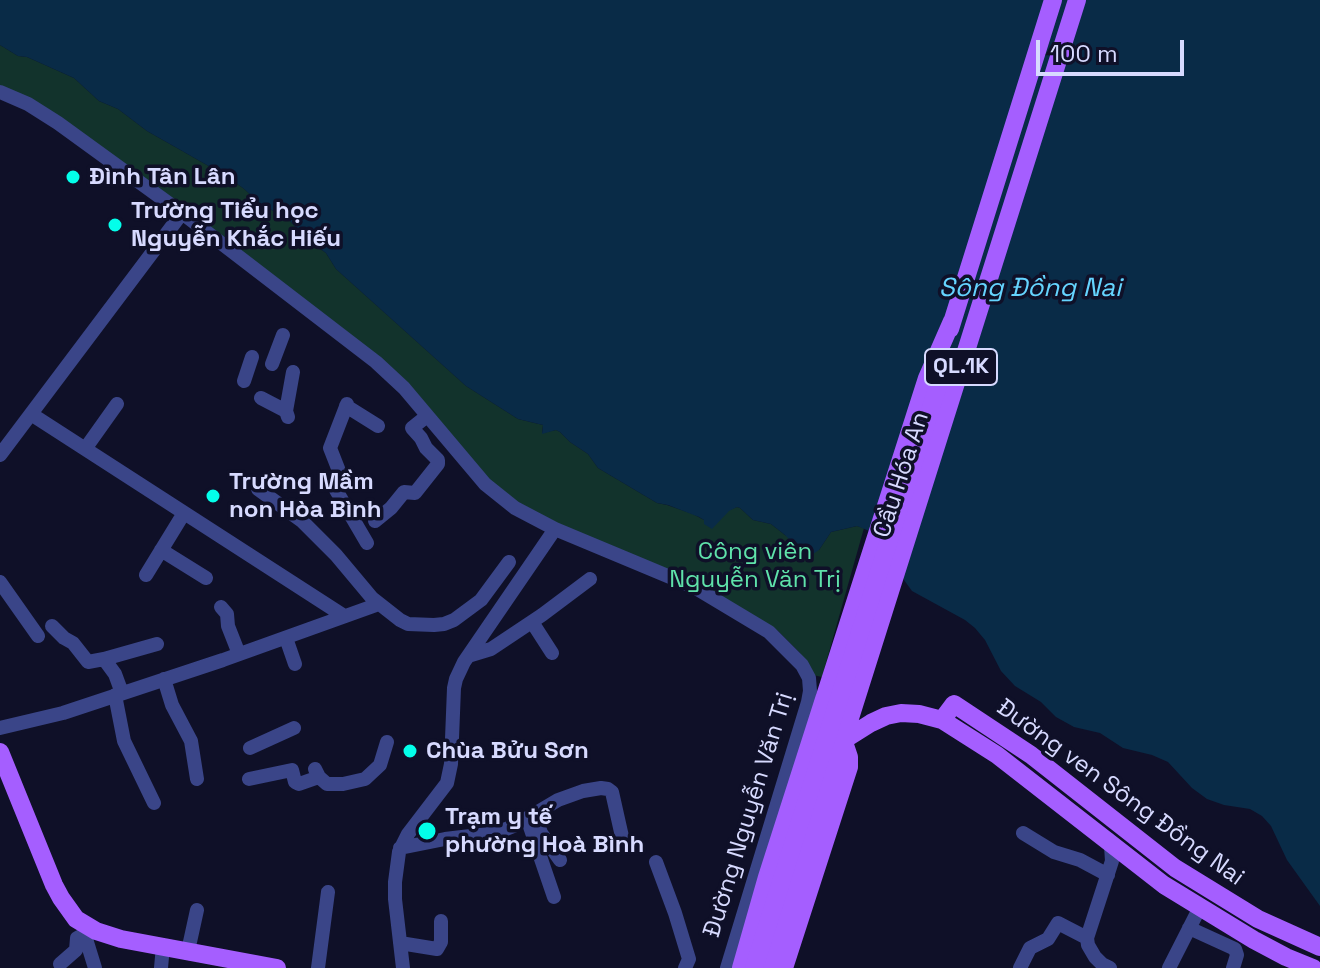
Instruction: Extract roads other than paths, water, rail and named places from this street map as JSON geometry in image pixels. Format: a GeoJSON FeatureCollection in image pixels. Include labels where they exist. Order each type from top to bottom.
{"type":"FeatureCollection","features":[{"type":"Feature","properties":{"kind":"main road","name":"Cầu Hóa An"},"geometry":{"type":"LineString","coordinates":[[754,968],[936,394],[952,321],[1053,0]]}},
{"type":"Feature","properties":{"kind":"main road","name":"Cầu Hóa An"},"geometry":{"type":"LineString","coordinates":[[844,738],[1077,0]]}},
{"type":"Feature","properties":{"kind":"main road","name":"Cầu Hóa An"},"geometry":{"type":"LineString","coordinates":[[744,959],[767,877],[927,378],[952,321]]}},
{"type":"Feature","properties":{"kind":"main road","name":"Đường ven Sông Đồng Nai"},"geometry":{"type":"LineString","coordinates":[[942,720],[954,704],[1031,755],[1175,868],[1258,919],[1320,947]]}},
{"type":"Feature","properties":{"kind":"main road"},"geometry":{"type":"LineString","coordinates":[[844,738],[886,716],[910,714],[942,720],[997,755],[1160,883],[1286,957],[1313,968]]}},
{"type":"Feature","properties":{"kind":"main road","name":"QL.1K"},"geometry":{"type":"LineString","coordinates":[[776,965],[849,767],[844,738]]}},
{"type":"Feature","properties":{"kind":"main road"},"geometry":{"type":"LineString","coordinates":[[0,752],[7,793],[61,898],[85,929],[121,939],[277,968]]}},
{"type":"Feature","properties":{"kind":"main road"},"geometry":{"type":"LineString","coordinates":[[744,959],[776,965]]}},
{"type":"Feature","properties":{"kind":"street","name":"Đường Nguyễn Văn Trị"},"geometry":{"type":"LineString","coordinates":[[0,92],[28,104],[58,123],[182,213],[376,362],[390,374],[485,484],[515,508],[555,529],[694,587],[769,632],[802,665],[809,678],[808,702],[727,968]]}},
{"type":"Feature","properties":{"kind":"street"},"geometry":{"type":"LineString","coordinates":[[0,455],[182,213]]}},
{"type":"Feature","properties":{"kind":"street"},"geometry":{"type":"LineString","coordinates":[[272,364],[283,335]]}},
{"type":"Feature","properties":{"kind":"street"},"geometry":{"type":"LineString","coordinates":[[244,381],[252,357]]}},
{"type":"Feature","properties":{"kind":"street"},"geometry":{"type":"LineString","coordinates":[[261,398],[287,414],[293,372]]}},
{"type":"Feature","properties":{"kind":"street"},"geometry":{"type":"LineString","coordinates":[[85,449],[117,404]]}},
{"type":"Feature","properties":{"kind":"street"},"geometry":{"type":"LineString","coordinates":[[367,543],[336,490],[341,476],[330,448],[347,405],[378,426]]}},
{"type":"Feature","properties":{"kind":"street"},"geometry":{"type":"LineString","coordinates":[[31,414],[344,616]]}},
{"type":"Feature","properties":{"kind":"street"},"geometry":{"type":"LineString","coordinates":[[375,521],[404,492],[415,493],[438,464],[412,428],[427,416]]}},
{"type":"Feature","properties":{"kind":"street"},"geometry":{"type":"LineString","coordinates":[[258,489],[310,529],[379,604],[408,624],[444,624],[466,612],[481,600],[509,562]]}},
{"type":"Feature","properties":{"kind":"street"},"geometry":{"type":"LineString","coordinates":[[146,575],[184,513]]}},
{"type":"Feature","properties":{"kind":"street"},"geometry":{"type":"LineString","coordinates":[[403,968],[395,882],[400,848],[447,783],[456,679],[468,656],[555,529]]}},
{"type":"Feature","properties":{"kind":"street"},"geometry":{"type":"LineString","coordinates":[[161,550],[206,578]]}},
{"type":"Feature","properties":{"kind":"street"},"geometry":{"type":"LineString","coordinates":[[468,656],[491,649],[590,579]]}},
{"type":"Feature","properties":{"kind":"street"},"geometry":{"type":"LineString","coordinates":[[0,582],[38,636]]}},
{"type":"Feature","properties":{"kind":"street"},"geometry":{"type":"LineString","coordinates":[[0,728],[63,713],[379,604]]}},
{"type":"Feature","properties":{"kind":"street"},"geometry":{"type":"LineString","coordinates":[[221,607],[227,614],[228,626],[239,654]]}},
{"type":"Feature","properties":{"kind":"street"},"geometry":{"type":"LineString","coordinates":[[532,622],[552,653]]}},
{"type":"Feature","properties":{"kind":"street"},"geometry":{"type":"LineString","coordinates":[[52,626],[73,643],[88,662],[157,644]]}},
{"type":"Feature","properties":{"kind":"street"},"geometry":{"type":"LineString","coordinates":[[286,638],[295,664]]}},
{"type":"Feature","properties":{"kind":"street"},"geometry":{"type":"LineString","coordinates":[[104,659],[117,679],[124,741],[154,803]]}},
{"type":"Feature","properties":{"kind":"street"},"geometry":{"type":"LineString","coordinates":[[164,679],[172,705],[191,741],[197,779]]}},
{"type":"Feature","properties":{"kind":"street"},"geometry":{"type":"LineString","coordinates":[[250,748],[294,728]]}},
{"type":"Feature","properties":{"kind":"street"},"geometry":{"type":"LineString","coordinates":[[249,779],[292,770],[295,782],[299,784],[317,773],[325,783],[332,785],[354,782],[365,779],[380,765],[387,742]]}},
{"type":"Feature","properties":{"kind":"street"},"geometry":{"type":"LineString","coordinates":[[400,848],[506,830],[568,796],[592,789],[612,792],[623,841]]}},
{"type":"Feature","properties":{"kind":"street"},"geometry":{"type":"LineString","coordinates":[[1066,804],[1102,830],[1110,844],[1112,861],[1087,938],[1091,952],[1104,967]]}},
{"type":"Feature","properties":{"kind":"street"},"geometry":{"type":"LineString","coordinates":[[531,815],[560,860]]}},
{"type":"Feature","properties":{"kind":"street"},"geometry":{"type":"LineString","coordinates":[[531,815],[554,897]]}},
{"type":"Feature","properties":{"kind":"street"},"geometry":{"type":"LineString","coordinates":[[1023,833],[1054,852],[1080,860],[1108,875]]}},
{"type":"Feature","properties":{"kind":"street"},"geometry":{"type":"LineString","coordinates":[[656,862],[689,959],[685,968]]}},
{"type":"Feature","properties":{"kind":"street"},"geometry":{"type":"LineString","coordinates":[[1160,883],[1197,906],[1197,913],[1169,968]]}},
{"type":"Feature","properties":{"kind":"street"},"geometry":{"type":"LineString","coordinates":[[318,968],[328,892]]}},
{"type":"Feature","properties":{"kind":"street"},"geometry":{"type":"LineString","coordinates":[[188,951],[197,910]]}},
{"type":"Feature","properties":{"kind":"street"},"geometry":{"type":"LineString","coordinates":[[400,943],[437,949],[441,942],[441,921]]}},
{"type":"Feature","properties":{"kind":"street"},"geometry":{"type":"LineString","coordinates":[[1020,968],[1030,948],[1048,939],[1058,923],[1087,938]]}},
{"type":"Feature","properties":{"kind":"street"},"geometry":{"type":"LineString","coordinates":[[1189,928],[1235,949],[1237,955],[1233,968]]}},
{"type":"Feature","properties":{"kind":"street"},"geometry":{"type":"LineString","coordinates":[[60,964],[76,950],[77,938],[85,929]]}},
{"type":"Feature","properties":{"kind":"street"},"geometry":{"type":"LineString","coordinates":[[85,929],[95,968]]}},
{"type":"Feature","properties":{"kind":"street"},"geometry":{"type":"LineString","coordinates":[[161,968],[163,946]]}},
{"type":"Feature","properties":{"kind":"water","name":"Sông Đồng Nai"},"geometry":{"type":"Polygon","coordinates":[[[0,0],[1320,0],[1320,906],[1287,860],[1271,826],[1262,816],[1250,809],[1207,799],[1168,762],[1123,748],[1100,733],[1074,727],[1056,717],[1041,702],[1015,686],[1001,671],[975,628],[912,591],[897,563],[872,532],[857,526],[831,532],[819,550],[805,555],[771,524],[753,520],[737,507],[712,529],[699,517],[657,503],[598,468],[588,454],[560,432],[556,430],[542,434],[543,425],[518,419],[466,386],[336,269],[326,253],[287,218],[262,205],[221,173],[147,131],[118,109],[99,101],[74,78],[18,56],[0,45],[0,0]]]}},
{"type":"Feature","properties":{"kind":"place","name":"Đình Tân Lân"},"geometry":{"type":"Point","coordinates":[73,177]}},
{"type":"Feature","properties":{"kind":"place","name":"Trường Tiểu học Nguyễn Khắc Hiếu"},"geometry":{"type":"Point","coordinates":[115,225]}},
{"type":"Feature","properties":{"kind":"place","name":"Trường Mầm non Hòa Bình"},"geometry":{"type":"Point","coordinates":[213,496]}},
{"type":"Feature","properties":{"kind":"place","name":"Chùa Bửu Sơn"},"geometry":{"type":"Point","coordinates":[410,751]}},
{"type":"Feature","properties":{"kind":"place","name":"Trạm y tế phường Hoà Bình"},"geometry":{"type":"Point","coordinates":[427,831]}},
{"type":"Feature","properties":{"kind":"park label","name":"Công viên Nguyễn Văn Trị"},"geometry":{"type":"Point","coordinates":[755,566]}}]}
